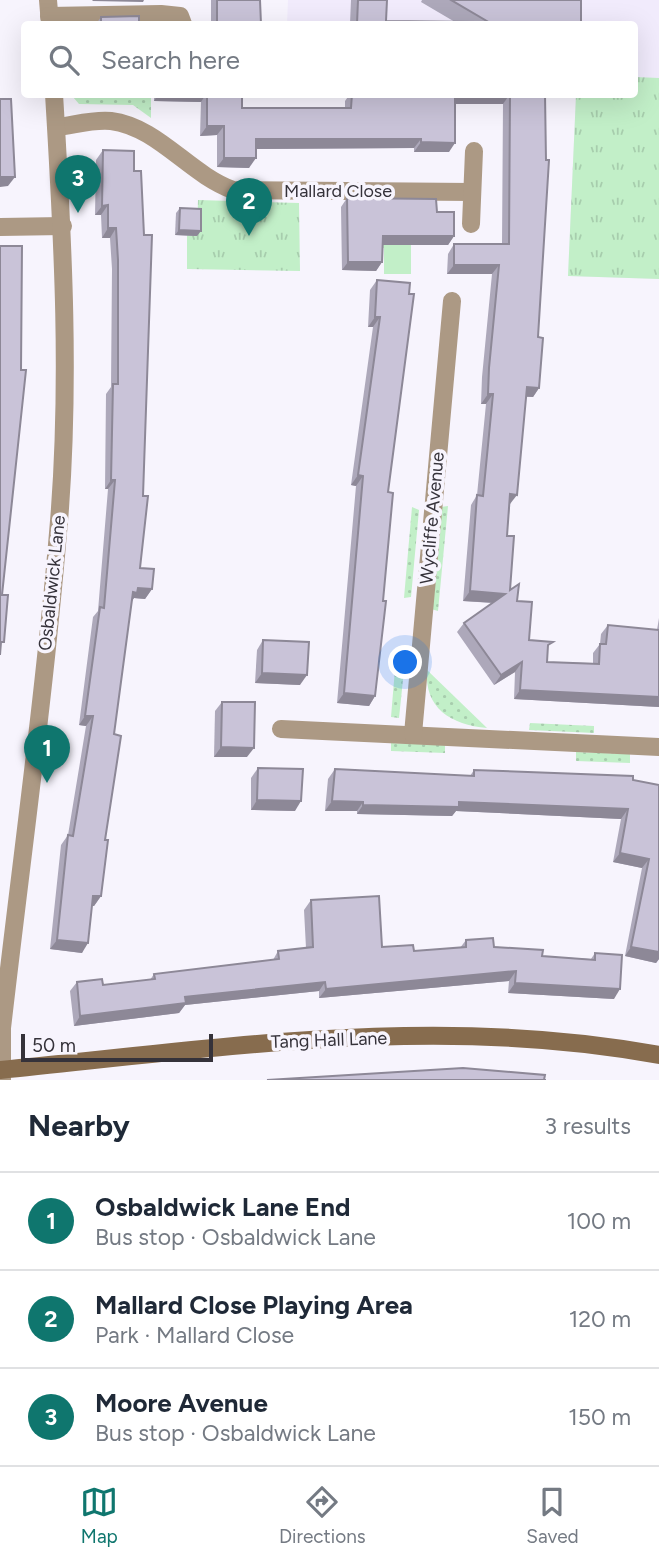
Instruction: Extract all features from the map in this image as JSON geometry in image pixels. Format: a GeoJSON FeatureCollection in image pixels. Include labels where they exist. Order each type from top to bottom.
{"type":"FeatureCollection","features":[{"type":"Feature","properties":{"kind":"street"},"geometry":{"type":"LineString","coordinates":[[49,14],[162,14],[180,16],[183,21]]}},
{"type":"Feature","properties":{"kind":"street","name":"Osbaldwick Lane"},"geometry":{"type":"LineString","coordinates":[[2,1073],[2,1028],[58,532],[65,355],[63,226],[54,98]]}},
{"type":"Feature","properties":{"kind":"street","name":"Mallard Close"},"geometry":{"type":"LineString","coordinates":[[57,127],[109,121],[137,127],[212,183],[233,190],[472,191]]}},
{"type":"Feature","properties":{"kind":"street"},"geometry":{"type":"LineString","coordinates":[[471,224],[474,151]]}},
{"type":"Feature","properties":{"kind":"street"},"geometry":{"type":"LineString","coordinates":[[0,227],[63,226]]}},
{"type":"Feature","properties":{"kind":"street","name":"Wycliffe Avenue"},"geometry":{"type":"LineString","coordinates":[[413,734],[452,301]]}},
{"type":"Feature","properties":{"kind":"street"},"geometry":{"type":"LineString","coordinates":[[281,729],[659,747]]}},
{"type":"Feature","properties":{"kind":"street","name":"Tang Hall Lane"},"geometry":{"type":"LineString","coordinates":[[2,1073],[290,1040],[416,1037],[561,1039],[659,1055]]}},
{"type":"Feature","properties":{"kind":"shaded area"},"geometry":{"type":"Polygon","coordinates":[[[288,0],[659,0],[659,279],[568,276],[576,98],[638,98],[638,21],[287,21],[288,0]]]}},
{"type":"Feature","properties":{"kind":"green space"},"geometry":{"type":"Polygon","coordinates":[[[638,77],[659,78],[659,279],[568,276],[576,98],[638,98],[638,77]]]}},
{"type":"Feature","properties":{"kind":"green space"},"geometry":{"type":"Polygon","coordinates":[[[74,98],[151,98],[151,118],[133,105],[79,104],[74,98]]]}},
{"type":"Feature","properties":{"kind":"green space"},"geometry":{"type":"Polygon","coordinates":[[[198,200],[299,203],[300,271],[187,269],[187,235],[197,235],[198,200]]]}},
{"type":"Feature","properties":{"kind":"green space"},"geometry":{"type":"Polygon","coordinates":[[[411,227],[411,274],[384,274],[384,248],[378,248],[378,229],[411,227]]]}},
{"type":"Feature","properties":{"kind":"green space"},"geometry":{"type":"Polygon","coordinates":[[[448,506],[438,611],[431,609],[441,507],[448,506]]]}},
{"type":"Feature","properties":{"kind":"green space"},"geometry":{"type":"Polygon","coordinates":[[[412,507],[419,510],[411,597],[404,598],[412,507]]]}},
{"type":"Feature","properties":{"kind":"green space"},"geometry":{"type":"Polygon","coordinates":[[[395,669],[404,670],[399,718],[391,717],[395,669]]]}},
{"type":"Feature","properties":{"kind":"green space"},"geometry":{"type":"Polygon","coordinates":[[[427,670],[487,728],[462,723],[442,712],[430,695],[427,670]]]}},
{"type":"Feature","properties":{"kind":"green space"},"geometry":{"type":"Polygon","coordinates":[[[530,723],[594,726],[594,733],[529,730],[530,723]]]}},
{"type":"Feature","properties":{"kind":"green space"},"geometry":{"type":"Polygon","coordinates":[[[391,743],[445,745],[445,753],[391,751],[391,743]]]}},
{"type":"Feature","properties":{"kind":"green space"},"geometry":{"type":"Polygon","coordinates":[[[576,752],[630,754],[630,763],[576,761],[576,752]]]}},
{"type":"Feature","properties":{"kind":"building"},"geometry":{"type":"Polygon","coordinates":[[[217,0],[260,0],[261,21],[217,21],[217,0]]]}},
{"type":"Feature","properties":{"kind":"building"},"geometry":{"type":"Polygon","coordinates":[[[358,0],[387,0],[386,21],[357,21],[358,0]]]}},
{"type":"Feature","properties":{"kind":"building"},"geometry":{"type":"Polygon","coordinates":[[[451,0],[581,0],[581,21],[487,21],[451,0]]]}},
{"type":"Feature","properties":{"kind":"building"},"geometry":{"type":"Polygon","coordinates":[[[139,16],[139,21],[101,21],[101,17],[139,16]]]}},
{"type":"Feature","properties":{"kind":"building"},"geometry":{"type":"Polygon","coordinates":[[[207,98],[242,98],[242,108],[351,108],[352,98],[455,98],[455,143],[421,142],[421,139],[256,139],[256,158],[224,158],[224,126],[207,126],[207,98]]]}},
{"type":"Feature","properties":{"kind":"building"},"geometry":{"type":"Polygon","coordinates":[[[510,98],[545,98],[546,160],[549,160],[538,337],[543,338],[539,388],[527,387],[517,495],[510,494],[507,536],[514,536],[510,590],[519,584],[517,601],[532,602],[529,640],[553,642],[548,645],[547,662],[599,664],[600,644],[606,644],[608,625],[659,630],[659,697],[520,690],[522,662],[501,675],[464,623],[505,594],[470,591],[477,495],[483,496],[493,394],[488,394],[489,368],[499,265],[454,265],[454,244],[509,244],[510,98]]]}},
{"type":"Feature","properties":{"kind":"building"},"geometry":{"type":"Polygon","coordinates":[[[0,99],[11,99],[15,177],[0,177],[0,99]]]}},
{"type":"Feature","properties":{"kind":"building"},"geometry":{"type":"Polygon","coordinates":[[[103,150],[134,151],[134,171],[141,171],[144,235],[152,235],[143,496],[148,496],[140,568],[154,569],[152,589],[138,588],[137,593],[133,592],[114,734],[121,736],[105,840],[108,840],[101,896],[93,896],[88,943],[57,940],[68,835],[73,836],[93,716],[85,716],[100,607],[104,608],[115,480],[111,480],[113,384],[118,384],[118,260],[116,228],[108,228],[108,205],[102,206],[103,150]]]}},
{"type":"Feature","properties":{"kind":"building"},"geometry":{"type":"Polygon","coordinates":[[[347,198],[436,199],[437,212],[454,212],[454,236],[383,236],[382,262],[348,262],[347,198]]]}},
{"type":"Feature","properties":{"kind":"building"},"geometry":{"type":"Polygon","coordinates":[[[180,208],[201,209],[201,231],[179,230],[180,208]]]}},
{"type":"Feature","properties":{"kind":"building"},"geometry":{"type":"Polygon","coordinates":[[[0,246],[22,246],[21,370],[26,370],[2,595],[8,595],[4,642],[1,642],[0,655],[0,246]]]}},
{"type":"Feature","properties":{"kind":"building"},"geometry":{"type":"Polygon","coordinates":[[[377,280],[410,283],[409,294],[414,294],[388,492],[393,493],[383,601],[386,601],[375,696],[344,693],[363,476],[358,475],[380,317],[375,317],[377,280]]]}},
{"type":"Feature","properties":{"kind":"building"},"geometry":{"type":"Polygon","coordinates":[[[263,640],[309,642],[307,675],[262,673],[263,640]]]}},
{"type":"Feature","properties":{"kind":"building"},"geometry":{"type":"Polygon","coordinates":[[[222,702],[255,702],[254,748],[221,747],[222,702]]]}},
{"type":"Feature","properties":{"kind":"building"},"geometry":{"type":"Polygon","coordinates":[[[258,768],[303,769],[301,801],[257,800],[258,768]]]}},
{"type":"Feature","properties":{"kind":"building"},"geometry":{"type":"Polygon","coordinates":[[[335,769],[474,776],[474,770],[633,776],[633,780],[659,785],[659,952],[631,947],[649,859],[620,853],[628,809],[459,802],[459,807],[363,805],[363,802],[332,801],[335,769]]]}},
{"type":"Feature","properties":{"kind":"building"},"geometry":{"type":"Polygon","coordinates":[[[379,896],[382,947],[413,945],[414,951],[466,947],[466,940],[493,938],[494,947],[543,950],[542,956],[595,960],[595,953],[622,955],[620,989],[515,983],[516,971],[326,989],[325,982],[185,997],[186,1003],[80,1016],[77,982],[102,979],[103,985],[155,979],[154,974],[279,959],[278,951],[313,947],[311,900],[379,896]]]}},
{"type":"Feature","properties":{"kind":"building"},"geometry":{"type":"Polygon","coordinates":[[[463,1068],[545,1075],[544,1080],[267,1080],[463,1068]]]}},
{"type":"Feature","properties":{"kind":"place","name":"Moore Avenue"},"geometry":{"type":"Point","coordinates":[78,213]}},
{"type":"Feature","properties":{"kind":"place","name":"Mallard Close Playing Area"},"geometry":{"type":"Point","coordinates":[249,236]}},
{"type":"Feature","properties":{"kind":"place","name":"Osbaldwick Lane End"},"geometry":{"type":"Point","coordinates":[47,783]}}]}
